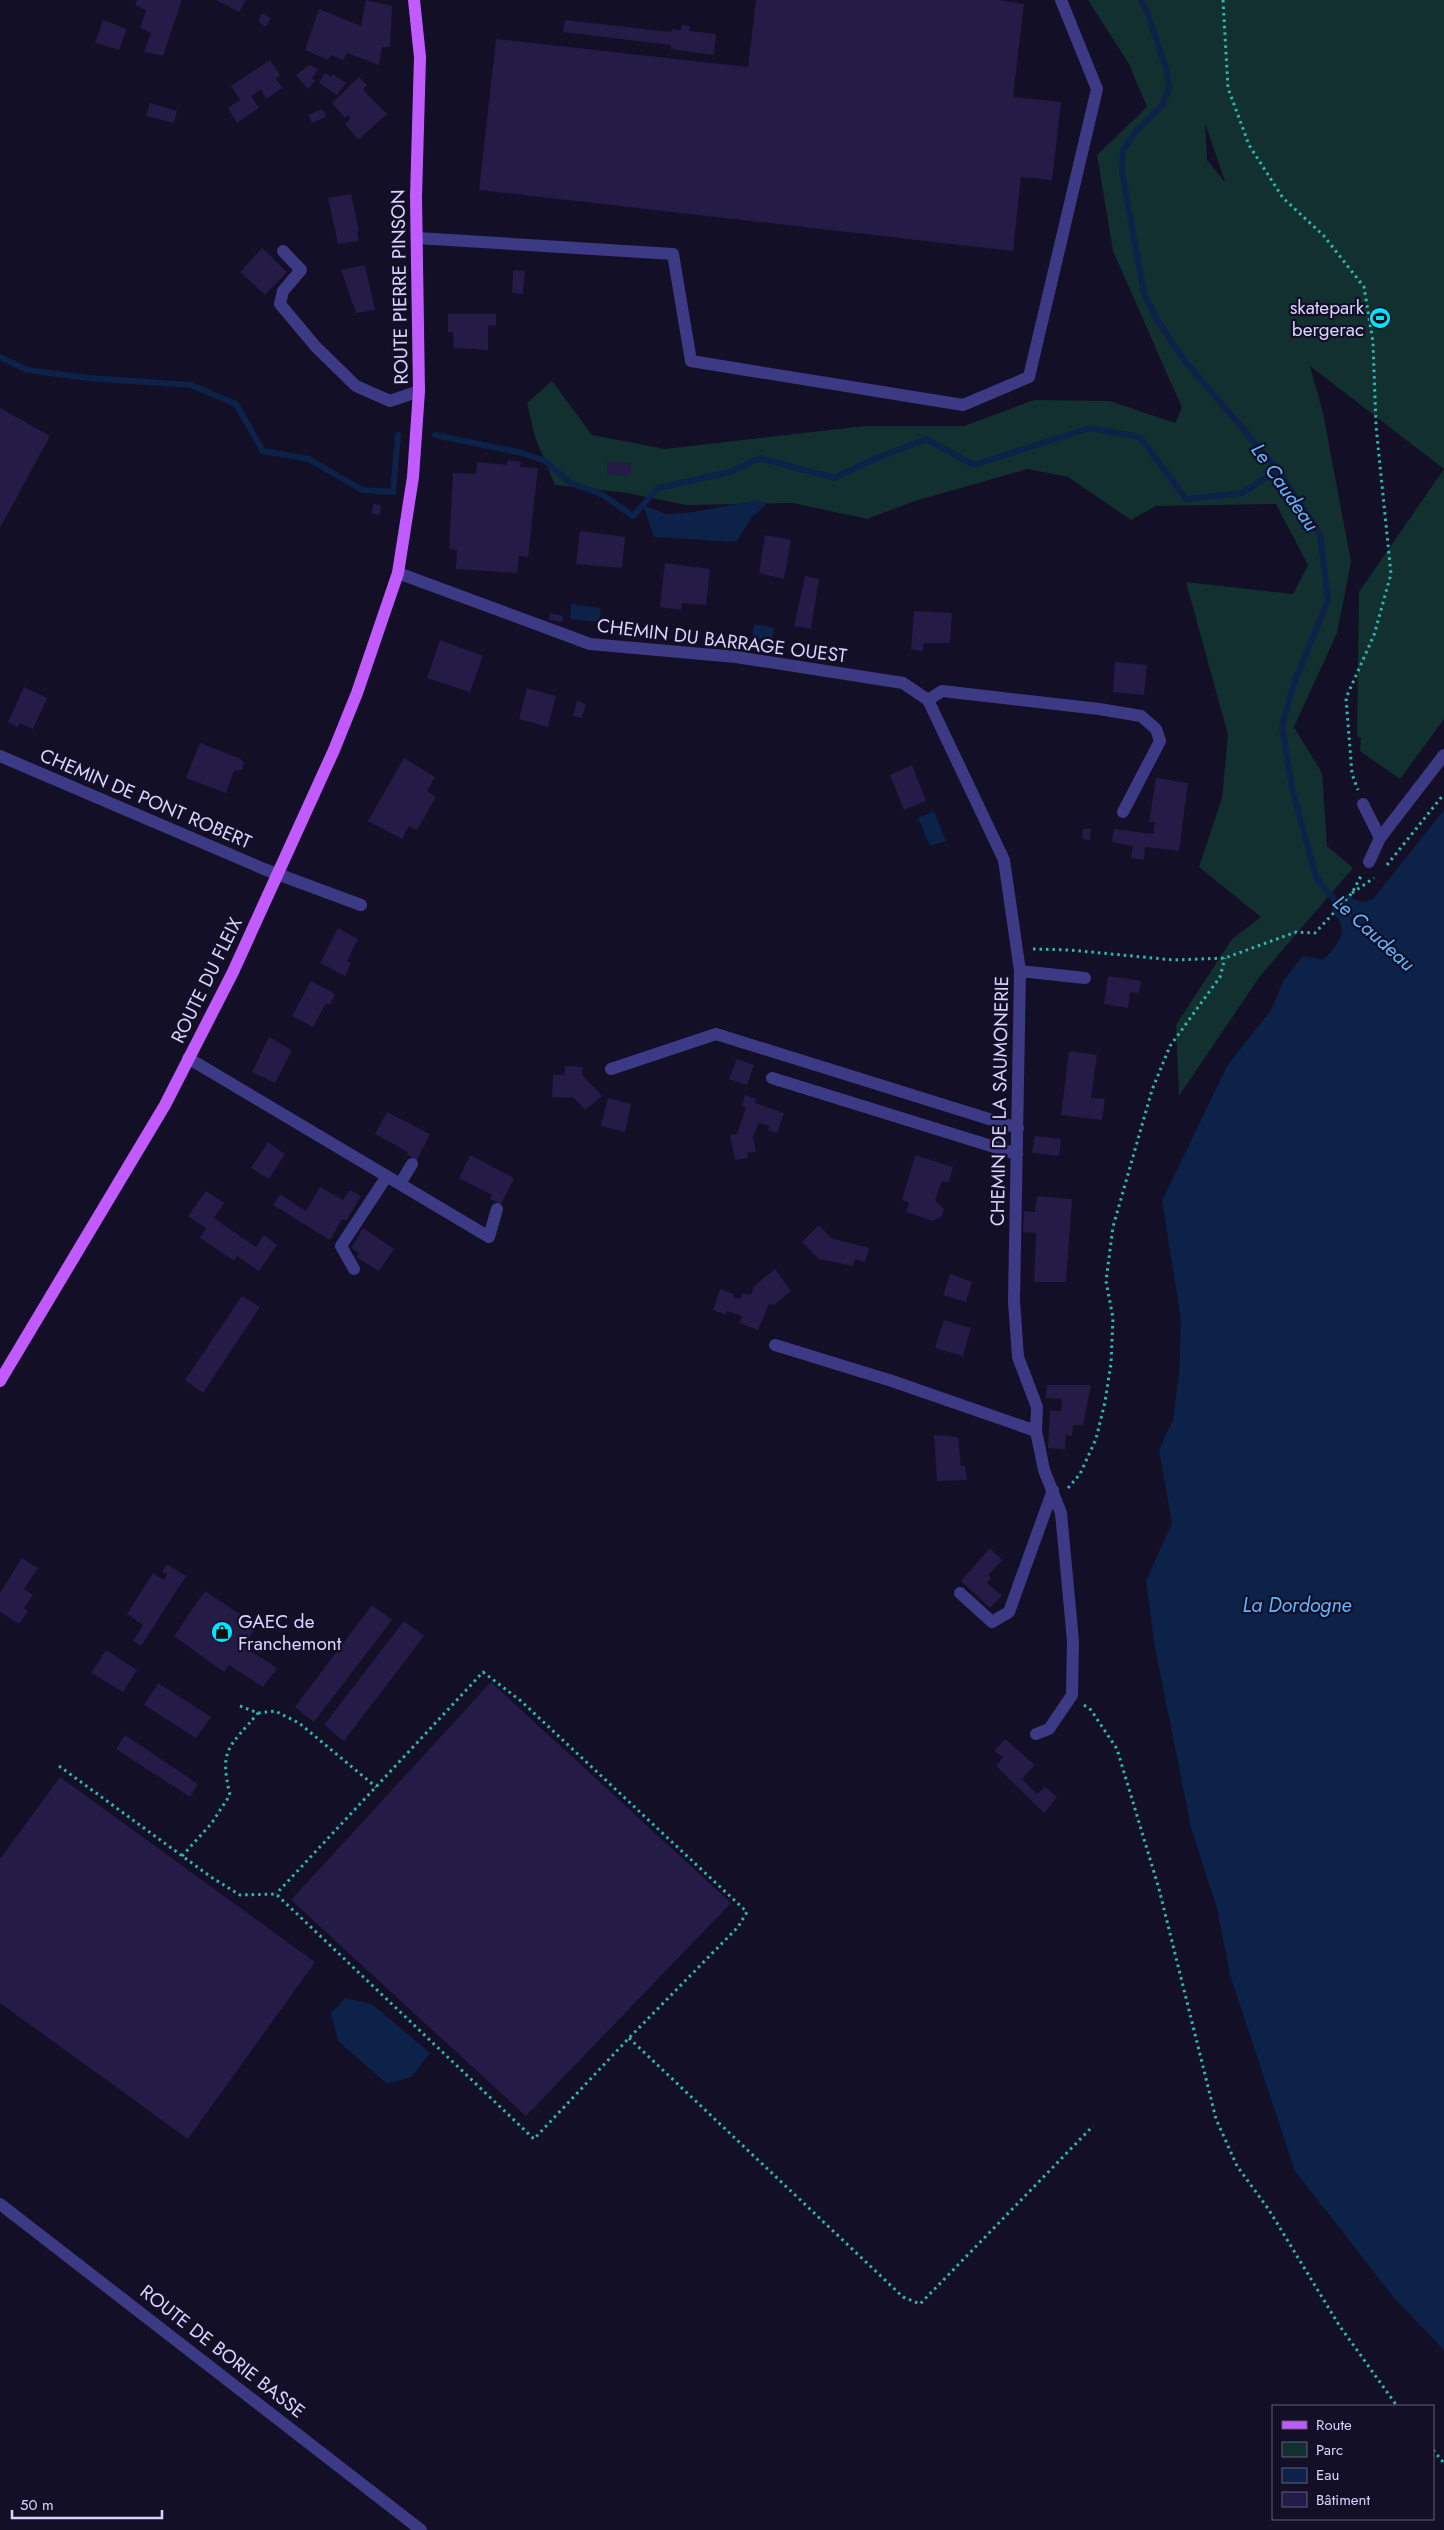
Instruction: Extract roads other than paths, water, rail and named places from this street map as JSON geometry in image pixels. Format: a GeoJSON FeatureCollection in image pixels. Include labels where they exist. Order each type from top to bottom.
{"type":"FeatureCollection","features":[{"type":"Feature","properties":{"kind":"main road","name":"ROUTE PIERRE PINSON"},"geometry":{"type":"LineString","coordinates":[[398,573],[413,477],[419,391],[417,238],[420,57],[414,0]]}},
{"type":"Feature","properties":{"kind":"main road","name":"ROUTE DU FLEIX"},"geometry":{"type":"LineString","coordinates":[[0,1381],[160,1113],[233,972],[356,694],[398,573]]}},
{"type":"Feature","properties":{"kind":"street"},"geometry":{"type":"LineString","coordinates":[[417,238],[673,254],[691,361],[963,405],[1029,376],[1097,89],[1061,0]]}},
{"type":"Feature","properties":{"kind":"street"},"geometry":{"type":"LineString","coordinates":[[282,251],[301,270],[283,291],[280,304],[316,347],[356,386],[373,394],[390,401],[419,391]]}},
{"type":"Feature","properties":{"kind":"street","name":"CHEMIN DU BARRAGE OUEST"},"geometry":{"type":"LineString","coordinates":[[398,573],[590,644],[736,657],[903,683],[928,700]]}},
{"type":"Feature","properties":{"kind":"street"},"geometry":{"type":"LineString","coordinates":[[928,700],[942,691],[1099,708],[1141,716],[1156,729],[1160,741],[1123,812]]}},
{"type":"Feature","properties":{"kind":"street","name":"CHEMIN DE LA SAUMONERIE"},"geometry":{"type":"LineString","coordinates":[[928,700],[1004,860],[1020,971],[1014,1301],[1018,1357],[1037,1407],[1036,1430],[1044,1470],[1057,1502],[1073,1641],[1072,1694],[1049,1729],[1036,1734]]}},
{"type":"Feature","properties":{"kind":"street"},"geometry":{"type":"LineString","coordinates":[[1369,862],[1380,838],[1444,755]]}},
{"type":"Feature","properties":{"kind":"street","name":"CHEMIN DE PONT ROBERT"},"geometry":{"type":"LineString","coordinates":[[0,756],[277,874],[361,905]]}},
{"type":"Feature","properties":{"kind":"street"},"geometry":{"type":"LineString","coordinates":[[1363,804],[1380,838]]}},
{"type":"Feature","properties":{"kind":"street"},"geometry":{"type":"LineString","coordinates":[[1020,971],[1085,978]]}},
{"type":"Feature","properties":{"kind":"street"},"geometry":{"type":"LineString","coordinates":[[611,1069],[716,1034],[1018,1128]]}},
{"type":"Feature","properties":{"kind":"street"},"geometry":{"type":"LineString","coordinates":[[188,1058],[489,1237],[497,1209]]}},
{"type":"Feature","properties":{"kind":"street"},"geometry":{"type":"LineString","coordinates":[[772,1078],[1017,1154]]}},
{"type":"Feature","properties":{"kind":"street"},"geometry":{"type":"LineString","coordinates":[[400,1184],[412,1164]]}},
{"type":"Feature","properties":{"kind":"street"},"geometry":{"type":"LineString","coordinates":[[354,1269],[341,1246],[387,1176]]}},
{"type":"Feature","properties":{"kind":"street"},"geometry":{"type":"LineString","coordinates":[[774,1345],[892,1381],[1036,1430]]}},
{"type":"Feature","properties":{"kind":"street"},"geometry":{"type":"LineString","coordinates":[[960,1593],[992,1622],[1009,1612],[1057,1502]]}},
{"type":"Feature","properties":{"kind":"street","name":"ROUTE DE BORIE BASSE"},"geometry":{"type":"LineString","coordinates":[[0,2204],[421,2530]]}},
{"type":"Feature","properties":{"kind":"water"},"geometry":{"type":"Polygon","coordinates":[[[758,500],[766,505],[752,517],[736,542],[654,537],[643,505],[666,514],[694,512],[758,500]]]}},
{"type":"Feature","properties":{"kind":"water"},"geometry":{"type":"Polygon","coordinates":[[[571,604],[601,608],[599,622],[570,619],[571,604]]]}},
{"type":"Feature","properties":{"kind":"water"},"geometry":{"type":"Polygon","coordinates":[[[754,624],[774,628],[772,641],[752,637],[754,624]]]}},
{"type":"Feature","properties":{"kind":"water","name":"La Dordogne"},"geometry":{"type":"Polygon","coordinates":[[[1444,810],[1444,2350],[1395,2299],[1295,2171],[1231,1978],[1217,1909],[1191,1827],[1155,1648],[1146,1581],[1172,1523],[1159,1450],[1173,1420],[1179,1374],[1181,1319],[1162,1201],[1227,1066],[1271,1010],[1284,980],[1303,956],[1323,960],[1338,942],[1342,930],[1341,924],[1331,911],[1346,894],[1362,901],[1373,899],[1444,810]]]}},
{"type":"Feature","properties":{"kind":"water"},"geometry":{"type":"Polygon","coordinates":[[[934,811],[946,841],[930,846],[918,818],[934,811]]]}},
{"type":"Feature","properties":{"kind":"water"},"geometry":{"type":"Polygon","coordinates":[[[345,1998],[372,2004],[430,2053],[411,2077],[387,2084],[338,2041],[331,2013],[345,1998]]]}},
{"type":"Feature","properties":{"kind":"waterway","name":"Le Caudeau"},"geometry":{"type":"LineString","coordinates":[[1140,0],[1147,11],[1166,68],[1169,87],[1163,104],[1135,132],[1123,150],[1122,172],[1144,294],[1157,320],[1184,360],[1278,470],[1320,534],[1328,600],[1293,686],[1282,726],[1292,788],[1316,877],[1342,909]]}},
{"type":"Feature","properties":{"kind":"waterway"},"geometry":{"type":"LineString","coordinates":[[0,357],[27,370],[88,378],[191,385],[236,404],[263,451],[309,459],[362,490],[393,492],[398,435]]}},
{"type":"Feature","properties":{"kind":"waterway"},"geometry":{"type":"LineString","coordinates":[[435,435],[522,453],[545,461],[571,483],[603,495],[633,516],[658,488],[730,472],[760,458],[834,478],[870,461],[926,439],[974,465],[1090,428],[1140,437],[1186,499],[1242,493],[1278,470]]}},
{"type":"Feature","properties":{"kind":"place","name":"skatepark bergerac"},"geometry":{"type":"Point","coordinates":[1380,318]}},
{"type":"Feature","properties":{"kind":"place","name":"GAEC de Franchemont"},"geometry":{"type":"Point","coordinates":[222,1632]}}]}
